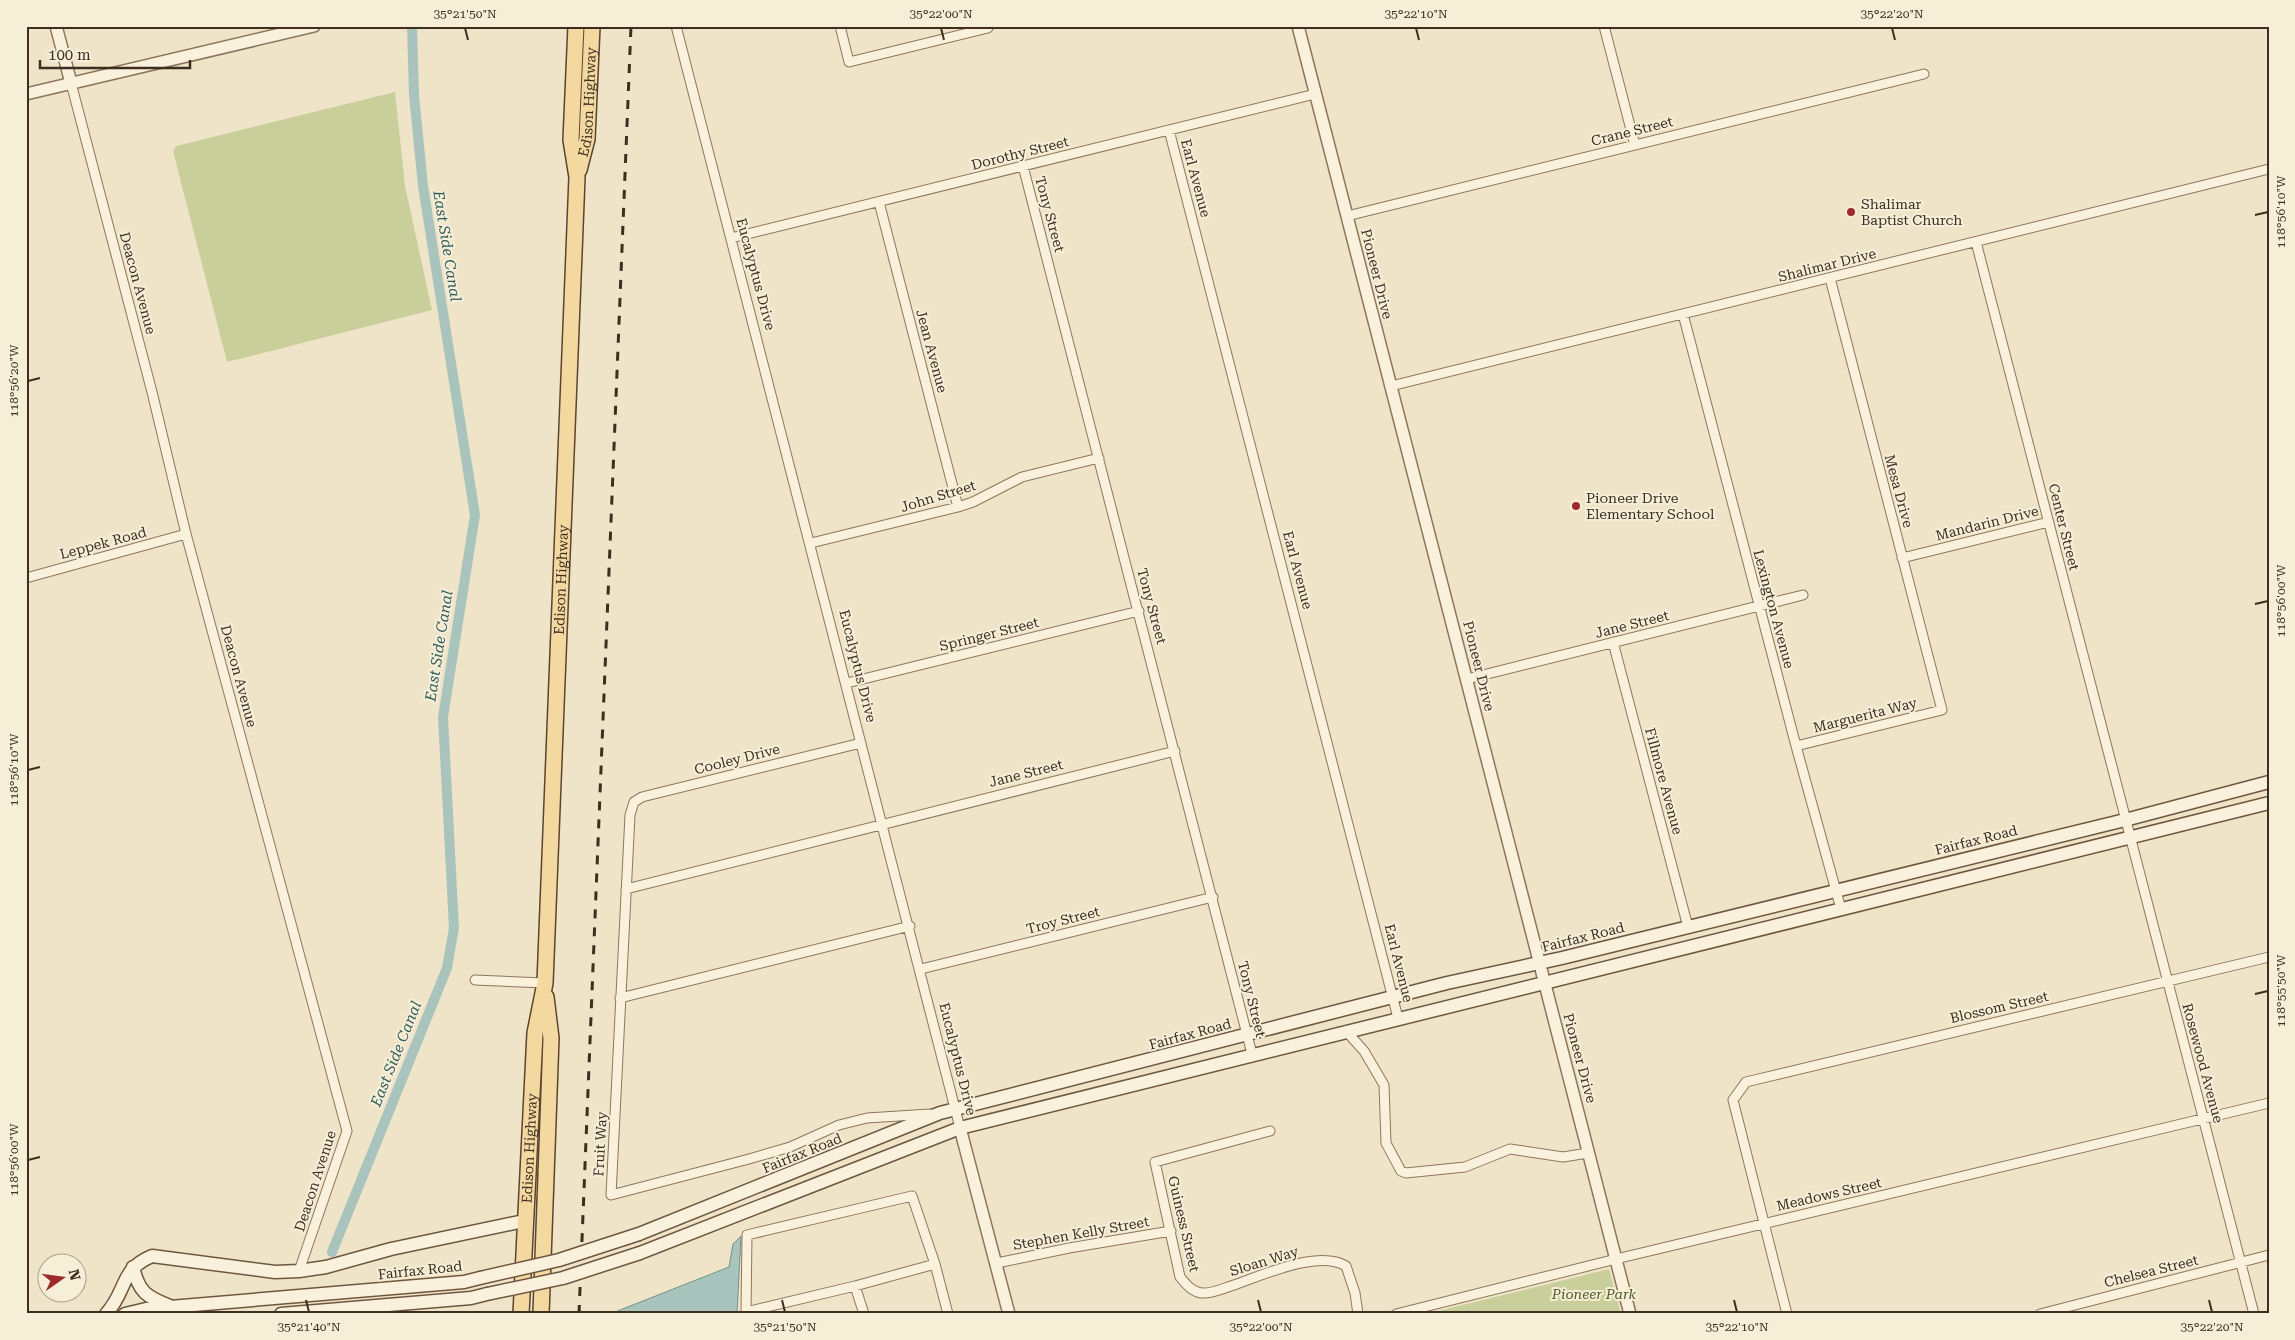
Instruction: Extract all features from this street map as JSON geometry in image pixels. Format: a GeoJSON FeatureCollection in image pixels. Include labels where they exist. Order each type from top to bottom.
{"type":"FeatureCollection","features":[{"type":"Feature","properties":{"kind":"main road","name":"Edison Highway"},"geometry":{"type":"LineString","coordinates":[[540,1314],[552,1038],[545,983],[577,176],[571,140],[576,26]]}},
{"type":"Feature","properties":{"kind":"main road","name":"Edison Highway"},"geometry":{"type":"LineString","coordinates":[[577,176],[587,139],[592,26]]}},
{"type":"Feature","properties":{"kind":"main road","name":"Fairfax Road"},"geometry":{"type":"LineString","coordinates":[[126,1314],[172,1307],[464,1282],[559,1260],[639,1234],[940,1113],[956,1111],[1393,996],[1688,927],[2125,820],[2269,782]]}},
{"type":"Feature","properties":{"kind":"main road"},"geometry":{"type":"LineString","coordinates":[[281,1314],[471,1298],[564,1278],[640,1253],[960,1128],[2269,803]]}},
{"type":"Feature","properties":{"kind":"main road","name":"Edison Highway"},"geometry":{"type":"LineString","coordinates":[[521,1314],[534,1033],[545,983]]}},
{"type":"Feature","properties":{"kind":"main road"},"geometry":{"type":"LineString","coordinates":[[106,1314],[121,1294],[127,1274],[141,1261],[152,1256],[275,1272],[299,1271],[326,1267],[391,1249],[524,1221]]}},
{"type":"Feature","properties":{"kind":"main road"},"geometry":{"type":"LineString","coordinates":[[134,1267],[139,1287],[145,1294],[172,1307]]}},
{"type":"Feature","properties":{"kind":"street"},"geometry":{"type":"LineString","coordinates":[[56,26],[71,83]]}},
{"type":"Feature","properties":{"kind":"street"},"geometry":{"type":"LineString","coordinates":[[26,94],[314,26]]}},
{"type":"Feature","properties":{"kind":"street","name":"Eucalyptus Drive"},"geometry":{"type":"LineString","coordinates":[[676,26],[1009,1314]]}},
{"type":"Feature","properties":{"kind":"street"},"geometry":{"type":"LineString","coordinates":[[840,26],[849,62],[988,28]]}},
{"type":"Feature","properties":{"kind":"street","name":"Pioneer Drive"},"geometry":{"type":"LineString","coordinates":[[1298,26],[1630,1314]]}},
{"type":"Feature","properties":{"kind":"street"},"geometry":{"type":"LineString","coordinates":[[1604,26],[1635,145]]}},
{"type":"Feature","properties":{"kind":"street","name":"Crane Street"},"geometry":{"type":"LineString","coordinates":[[1347,216],[1924,74]]}},
{"type":"Feature","properties":{"kind":"street","name":"Deacon Avenue"},"geometry":{"type":"LineString","coordinates":[[71,83],[152,392],[186,534],[347,1131],[299,1271]]}},
{"type":"Feature","properties":{"kind":"street","name":"Dorothy Street"},"geometry":{"type":"LineString","coordinates":[[731,238],[1315,94]]}},
{"type":"Feature","properties":{"kind":"street","name":"Earl Avenue"},"geometry":{"type":"LineString","coordinates":[[1169,130],[1398,1018]]}},
{"type":"Feature","properties":{"kind":"street","name":"Tony Street"},"geometry":{"type":"LineString","coordinates":[[1023,166],[1252,1054]]}},
{"type":"Feature","properties":{"kind":"street","name":"Shalimar Drive"},"geometry":{"type":"LineString","coordinates":[[1391,386],[2269,169]]}},
{"type":"Feature","properties":{"kind":"street","name":"Jean Avenue"},"geometry":{"type":"LineString","coordinates":[[879,202],[958,507]]}},
{"type":"Feature","properties":{"kind":"street","name":"Center Street"},"geometry":{"type":"LineString","coordinates":[[1976,242],[2125,820]]}},
{"type":"Feature","properties":{"kind":"street","name":"Mesa Drive"},"geometry":{"type":"LineString","coordinates":[[1830,278],[1942,710]]}},
{"type":"Feature","properties":{"kind":"street","name":"Lexington Avenue"},"geometry":{"type":"LineString","coordinates":[[1683,314],[1796,746],[1841,909]]}},
{"type":"Feature","properties":{"kind":"street","name":"John Street"},"geometry":{"type":"LineString","coordinates":[[811,543],[958,507],[973,502],[1022,478],[1099,458]]}},
{"type":"Feature","properties":{"kind":"street","name":"Mandarin Drive"},"geometry":{"type":"LineString","coordinates":[[1902,558],[2048,522]]}},
{"type":"Feature","properties":{"kind":"street","name":"Leppek Road"},"geometry":{"type":"LineString","coordinates":[[26,578],[186,534]]}},
{"type":"Feature","properties":{"kind":"street","name":"Jane Street"},"geometry":{"type":"LineString","coordinates":[[1467,678],[1803,595]]}},
{"type":"Feature","properties":{"kind":"street","name":"Springer Street"},"geometry":{"type":"LineString","coordinates":[[847,683],[1139,611]]}},
{"type":"Feature","properties":{"kind":"street","name":"Fillmore Avenue"},"geometry":{"type":"LineString","coordinates":[[1613,642],[1688,927]]}},
{"type":"Feature","properties":{"kind":"street","name":"Marguerita Way"},"geometry":{"type":"LineString","coordinates":[[1796,746],[1942,710]]}},
{"type":"Feature","properties":{"kind":"street","name":"Cooley Drive"},"geometry":{"type":"LineString","coordinates":[[630,815],[634,802],[642,797],[861,742]]}},
{"type":"Feature","properties":{"kind":"street","name":"Jane Street"},"geometry":{"type":"LineString","coordinates":[[626,888],[1175,751]]}},
{"type":"Feature","properties":{"kind":"street","name":"Fruit Way"},"geometry":{"type":"LineString","coordinates":[[630,815],[612,1195],[749,1159],[790,1146],[839,1125],[867,1118],[940,1113]]}},
{"type":"Feature","properties":{"kind":"street","name":"Rosewood Avenue"},"geometry":{"type":"LineString","coordinates":[[2125,820],[2254,1314]]}},
{"type":"Feature","properties":{"kind":"street","name":"Troy Street"},"geometry":{"type":"LineString","coordinates":[[921,969],[1213,897]]}},
{"type":"Feature","properties":{"kind":"street"},"geometry":{"type":"LineString","coordinates":[[620,998],[910,926]]}},
{"type":"Feature","properties":{"kind":"street","name":"Blossom Street"},"geometry":{"type":"LineString","coordinates":[[1764,1224],[1733,1100],[1738,1090],[1746,1082],[1951,1031],[2168,983],[2269,957]]}},
{"type":"Feature","properties":{"kind":"street"},"geometry":{"type":"LineString","coordinates":[[476,980],[545,983]]}},
{"type":"Feature","properties":{"kind":"street"},"geometry":{"type":"LineString","coordinates":[[1346,1031],[1364,1051],[1384,1085],[1386,1143],[1402,1171],[1406,1173],[1465,1167],[1510,1149],[1563,1156],[1588,1153]]}},
{"type":"Feature","properties":{"kind":"street","name":"Meadows Street"},"geometry":{"type":"LineString","coordinates":[[1396,1314],[1616,1259],[2269,1103]]}},
{"type":"Feature","properties":{"kind":"street","name":"Guiness Street"},"geometry":{"type":"LineString","coordinates":[[1190,1289],[1180,1277],[1155,1162],[1270,1131]]}},
{"type":"Feature","properties":{"kind":"street"},"geometry":{"type":"LineString","coordinates":[[935,1264],[856,1286],[746,1312],[746,1235],[912,1196],[935,1264],[948,1314]]}},
{"type":"Feature","properties":{"kind":"street"},"geometry":{"type":"LineString","coordinates":[[1764,1224],[1787,1314]]}},
{"type":"Feature","properties":{"kind":"street","name":"Stephen Kelly Street"},"geometry":{"type":"LineString","coordinates":[[997,1263],[1068,1248],[1171,1231]]}},
{"type":"Feature","properties":{"kind":"street","name":"Chelsea Street"},"geometry":{"type":"LineString","coordinates":[[2040,1314],[2269,1255]]}},
{"type":"Feature","properties":{"kind":"street","name":"Sloan Way"},"geometry":{"type":"LineString","coordinates":[[1190,1289],[1207,1293],[1313,1261],[1330,1260],[1346,1266],[1358,1314]]}},
{"type":"Feature","properties":{"kind":"street"},"geometry":{"type":"LineString","coordinates":[[856,1286],[864,1314]]}},
{"type":"Feature","properties":{"kind":"green space"},"geometry":{"type":"Polygon","coordinates":[[[395,92],[405,186],[432,310],[227,362],[173,151],[176,146],[395,92]]]}},
{"type":"Feature","properties":{"kind":"green space","name":"Pioneer Park"},"geometry":{"type":"Polygon","coordinates":[[[1609,1269],[1621,1314],[1426,1314],[1438,1311],[1609,1269]]]}},
{"type":"Feature","properties":{"kind":"water"},"geometry":{"type":"Polygon","coordinates":[[[741,1236],[737,1314],[610,1314],[729,1267],[733,1244],[741,1236]]]}},
{"type":"Feature","properties":{"kind":"waterway","name":"East Side Canal"},"geometry":{"type":"LineString","coordinates":[[332,1252],[447,968],[454,928],[443,717],[475,515],[423,186],[414,95],[412,26]]}},
{"type":"Feature","properties":{"kind":"railway"},"geometry":{"type":"LineString","coordinates":[[579,1314],[631,26]]}},
{"type":"Feature","properties":{"kind":"place","name":"Shalimar Baptist Church"},"geometry":{"type":"Point","coordinates":[1851,212]}},
{"type":"Feature","properties":{"kind":"place","name":"Pioneer Drive Elementary School"},"geometry":{"type":"Point","coordinates":[1576,506]}}]}
